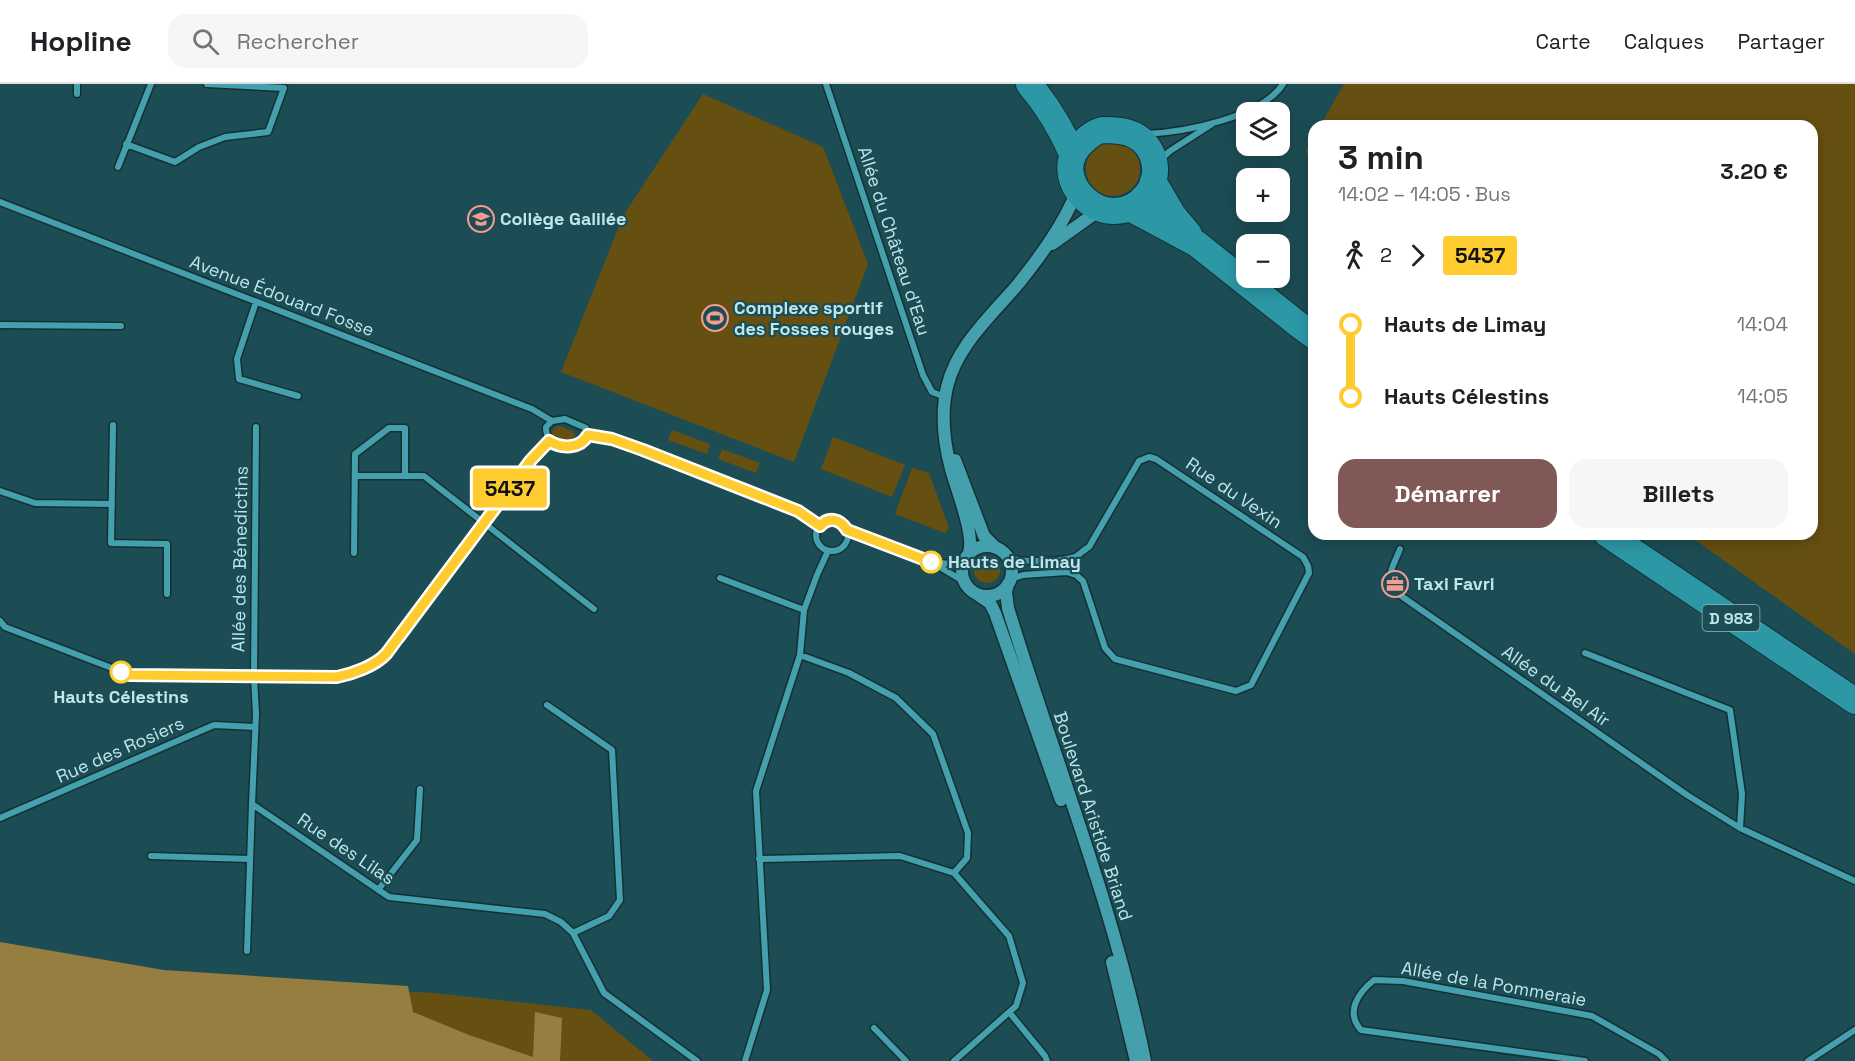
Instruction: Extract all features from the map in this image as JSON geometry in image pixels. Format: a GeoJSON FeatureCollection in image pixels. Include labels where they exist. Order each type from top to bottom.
{"type":"FeatureCollection","features":[{"type":"Feature","properties":{"kind":"main road"},"geometry":{"type":"LineString","coordinates":[[1033,89],[1062,112],[1096,131],[1116,130],[1133,135],[1142,141],[1152,153],[1154,173],[1173,215],[1197,244]]}},
{"type":"Feature","properties":{"kind":"main road"},"geometry":{"type":"LineString","coordinates":[[1033,89],[1064,136],[1073,156]]}},
{"type":"Feature","properties":{"kind":"main road"},"geometry":{"type":"LineString","coordinates":[[1096,131],[1079,145],[1070,169],[1077,190],[1087,202],[1101,209],[1118,211],[1130,208],[1141,201],[1148,192],[1154,173]]}},
{"type":"Feature","properties":{"kind":"main road"},"geometry":{"type":"LineString","coordinates":[[946,437],[984,536],[1008,557],[1012,568],[1010,582],[1005,589],[995,595],[978,595],[969,589],[963,580],[961,568],[970,540],[950,466],[946,437],[944,416],[945,397],[951,374],[964,348],[1046,248],[1062,223],[1077,190]]}},
{"type":"Feature","properties":{"kind":"main road"},"geometry":{"type":"LineString","coordinates":[[1130,208],[1197,244],[1308,332]]}},
{"type":"Feature","properties":{"kind":"main road"},"geometry":{"type":"LineString","coordinates":[[1046,248],[1101,209]]}},
{"type":"Feature","properties":{"kind":"main road","name":"D 983"},"geometry":{"type":"LineString","coordinates":[[1616,540],[1855,701]]}},
{"type":"Feature","properties":{"kind":"main road"},"geometry":{"type":"LineString","coordinates":[[966,556],[978,546],[995,547]]}},
{"type":"Feature","properties":{"kind":"main road","name":"Boulevard Aristide Briand"},"geometry":{"type":"LineString","coordinates":[[1010,582],[1006,592],[1008,607],[1111,926],[1145,1061]]}},
{"type":"Feature","properties":{"kind":"main road","name":"Boulevard Aristide Briand"},"geometry":{"type":"LineString","coordinates":[[978,595],[990,603],[995,613],[1066,814],[1108,948],[1136,1061]]}},
{"type":"Feature","properties":{"kind":"street"},"geometry":{"type":"LineString","coordinates":[[77,84],[77,94]]}},
{"type":"Feature","properties":{"kind":"street"},"geometry":{"type":"LineString","coordinates":[[118,167],[151,84]]}},
{"type":"Feature","properties":{"kind":"street"},"geometry":{"type":"LineString","coordinates":[[126,144],[175,162],[199,147],[225,138],[268,132],[285,86],[207,84]]}},
{"type":"Feature","properties":{"kind":"street","name":"Allée du Château d'Eau"},"geometry":{"type":"LineString","coordinates":[[826,84],[923,375],[933,392],[945,397]]}},
{"type":"Feature","properties":{"kind":"street"},"geometry":{"type":"LineString","coordinates":[[1133,135],[1177,130],[1243,113],[1263,102],[1283,84]]}},
{"type":"Feature","properties":{"kind":"street"},"geometry":{"type":"LineString","coordinates":[[1154,173],[1170,151],[1215,122]]}},
{"type":"Feature","properties":{"kind":"street","name":"Avenue Édouard Fosse"},"geometry":{"type":"LineString","coordinates":[[0,202],[537,411],[552,421]]}},
{"type":"Feature","properties":{"kind":"street"},"geometry":{"type":"LineString","coordinates":[[256,302],[237,359],[239,379],[298,396]]}},
{"type":"Feature","properties":{"kind":"street"},"geometry":{"type":"LineString","coordinates":[[0,325],[121,326]]}},
{"type":"Feature","properties":{"kind":"street"},"geometry":{"type":"LineString","coordinates":[[565,419],[586,428],[588,435],[584,442],[578,445],[558,446],[549,441],[546,427],[552,421],[565,419]]}},
{"type":"Feature","properties":{"kind":"street"},"geometry":{"type":"LineString","coordinates":[[113,425],[111,543],[167,544],[167,594]]}},
{"type":"Feature","properties":{"kind":"street","name":"Allée des Bénedictins"},"geometry":{"type":"LineString","coordinates":[[255,727],[256,427]]}},
{"type":"Feature","properties":{"kind":"street"},"geometry":{"type":"LineString","coordinates":[[354,553],[355,454],[389,428],[405,428],[405,476]]}},
{"type":"Feature","properties":{"kind":"street"},"geometry":{"type":"LineString","coordinates":[[588,435],[612,439],[643,450],[798,511],[820,526]]}},
{"type":"Feature","properties":{"kind":"street"},"geometry":{"type":"LineString","coordinates":[[0,621],[5,627],[130,675],[337,677],[345,675],[385,656],[531,460],[549,441]]}},
{"type":"Feature","properties":{"kind":"street","name":"Rue du Vexin"},"geometry":{"type":"LineString","coordinates":[[1008,557],[1025,560],[1067,559],[1077,556],[1089,547],[1139,461],[1149,457],[1156,459],[1303,557],[1309,573],[1251,685],[1236,691],[1115,658],[1105,648],[1088,593],[1083,581],[1076,575],[1067,572],[1023,575],[1010,582]]}},
{"type":"Feature","properties":{"kind":"street"},"geometry":{"type":"LineString","coordinates":[[355,476],[424,476],[594,609]]}},
{"type":"Feature","properties":{"kind":"street"},"geometry":{"type":"LineString","coordinates":[[0,491],[35,503],[112,504]]}},
{"type":"Feature","properties":{"kind":"street"},"geometry":{"type":"LineString","coordinates":[[847,530],[847,540],[837,550],[823,549],[817,540],[817,530],[823,522],[832,520],[841,523],[847,530],[933,563],[963,580]]}},
{"type":"Feature","properties":{"kind":"street","name":"Allée du Bel Air"},"geometry":{"type":"LineString","coordinates":[[1400,549],[1389,575],[1390,584],[1397,593],[1687,795],[1740,828],[1855,881]]}},
{"type":"Feature","properties":{"kind":"street"},"geometry":{"type":"LineString","coordinates":[[744,1061],[766,990],[756,791],[800,655],[804,610],[828,550]]}},
{"type":"Feature","properties":{"kind":"street"},"geometry":{"type":"LineString","coordinates":[[933,563],[952,564],[966,556]]}},
{"type":"Feature","properties":{"kind":"street"},"geometry":{"type":"LineString","coordinates":[[720,578],[804,610]]}},
{"type":"Feature","properties":{"kind":"street"},"geometry":{"type":"LineString","coordinates":[[1585,653],[1730,710],[1742,794],[1740,828]]}},
{"type":"Feature","properties":{"kind":"street"},"geometry":{"type":"LineString","coordinates":[[800,655],[849,673],[896,698],[933,734],[968,833],[967,858],[954,873]]}},
{"type":"Feature","properties":{"kind":"street"},"geometry":{"type":"LineString","coordinates":[[546,705],[612,750],[620,900],[609,916],[573,933],[604,993],[697,1061]]}},
{"type":"Feature","properties":{"kind":"street","name":"Rue des Rosiers"},"geometry":{"type":"LineString","coordinates":[[0,818],[214,725],[255,727]]}},
{"type":"Feature","properties":{"kind":"street"},"geometry":{"type":"LineString","coordinates":[[247,951],[255,727]]}},
{"type":"Feature","properties":{"kind":"street"},"geometry":{"type":"LineString","coordinates":[[378,890],[417,840],[420,789]]}},
{"type":"Feature","properties":{"kind":"street","name":"Rue des Lilas"},"geometry":{"type":"LineString","coordinates":[[252,804],[389,897],[545,914],[561,922],[573,933]]}},
{"type":"Feature","properties":{"kind":"street"},"geometry":{"type":"LineString","coordinates":[[152,856],[250,860]]}},
{"type":"Feature","properties":{"kind":"street"},"geometry":{"type":"LineString","coordinates":[[759,859],[900,856],[954,873],[1009,936],[1023,983],[1016,1006],[954,1061]]}},
{"type":"Feature","properties":{"kind":"street","name":"Allée de la Pommeraie"},"geometry":{"type":"LineString","coordinates":[[1585,1061],[1361,1030],[1355,1023],[1354,1009],[1360,991],[1374,980],[1403,981],[1592,1016],[1659,1054],[1666,1061]]}},
{"type":"Feature","properties":{"kind":"street"},"geometry":{"type":"LineString","coordinates":[[1009,1012],[1047,1061]]}},
{"type":"Feature","properties":{"kind":"street"},"geometry":{"type":"LineString","coordinates":[[874,1028],[906,1061]]}},
{"type":"Feature","properties":{"kind":"street"},"geometry":{"type":"LineString","coordinates":[[1808,1061],[1855,1030]]}},
{"type":"Feature","properties":{"kind":"shaded area"},"geometry":{"type":"Polygon","coordinates":[[[1344,84],[1855,84],[1855,654],[1695,540],[1818,540],[1818,120],[1323,120],[1344,84]]]}},
{"type":"Feature","properties":{"kind":"shaded area","name":"Complexe sportif des Fosses rouges"},"geometry":{"type":"Polygon","coordinates":[[[703,94],[823,147],[868,264],[794,462],[561,372],[623,216],[703,94]]]}},
{"type":"Feature","properties":{"kind":"shaded area"},"geometry":{"type":"Polygon","coordinates":[[[1113,142],[1123,144],[1132,150],[1138,159],[1140,169],[1138,179],[1132,188],[1123,194],[1113,196],[1103,194],[1094,188],[1088,179],[1086,169],[1088,159],[1094,150],[1103,144],[1113,142]]]}},
{"type":"Feature","properties":{"kind":"shaded area"},"geometry":{"type":"Polygon","coordinates":[[[559,426],[573,431],[575,436],[571,440],[559,440],[553,437],[554,428],[559,426]]]}},
{"type":"Feature","properties":{"kind":"shaded area"},"geometry":{"type":"Polygon","coordinates":[[[672,430],[710,444],[707,454],[668,440],[672,430]]]}},
{"type":"Feature","properties":{"kind":"shaded area"},"geometry":{"type":"Polygon","coordinates":[[[833,437],[905,465],[892,497],[821,469],[833,437]]]}},
{"type":"Feature","properties":{"kind":"shaded area"},"geometry":{"type":"Polygon","coordinates":[[[722,449],[760,463],[756,473],[718,459],[722,449]]]}},
{"type":"Feature","properties":{"kind":"shaded area"},"geometry":{"type":"Polygon","coordinates":[[[912,468],[929,473],[949,528],[945,533],[895,514],[912,468]]]}},
{"type":"Feature","properties":{"kind":"shaded area"},"geometry":{"type":"Polygon","coordinates":[[[987,557],[996,561],[1000,570],[996,579],[987,583],[978,579],[974,570],[978,561],[987,557]]]}},
{"type":"Feature","properties":{"kind":"shaded area"},"geometry":{"type":"Polygon","coordinates":[[[0,942],[164,970],[408,986],[413,1012],[469,1035],[533,1057],[535,1012],[562,1018],[560,1061],[0,1061],[0,942]]]}},
{"type":"Feature","properties":{"kind":"shaded area"},"geometry":{"type":"Polygon","coordinates":[[[0,950],[165,978],[434,993],[591,1010],[653,1061],[0,1061],[0,950]]]}},
{"type":"Feature","properties":{"kind":"bus line","name":"5437"},"geometry":{"type":"LineString","coordinates":[[121,672],[130,675],[337,677],[376,661],[385,656],[531,460],[549,441],[558,446],[578,445],[584,442],[588,435],[612,439],[643,450],[798,511],[820,526],[827,520],[837,520],[847,530],[867,539],[931,562]]}},
{"type":"Feature","properties":{"kind":"place","name":"Collège Galilée"},"geometry":{"type":"Point","coordinates":[481,219]}},
{"type":"Feature","properties":{"kind":"place","name":"Complexe sportif des Fosses rouges"},"geometry":{"type":"Point","coordinates":[715,318]}},
{"type":"Feature","properties":{"kind":"place","name":"Hauts de Limay"},"geometry":{"type":"Point","coordinates":[931,562]}},
{"type":"Feature","properties":{"kind":"place","name":"Taxi Favri"},"geometry":{"type":"Point","coordinates":[1395,584]}},
{"type":"Feature","properties":{"kind":"place","name":"Hauts Célestins"},"geometry":{"type":"Point","coordinates":[121,672]}}]}
